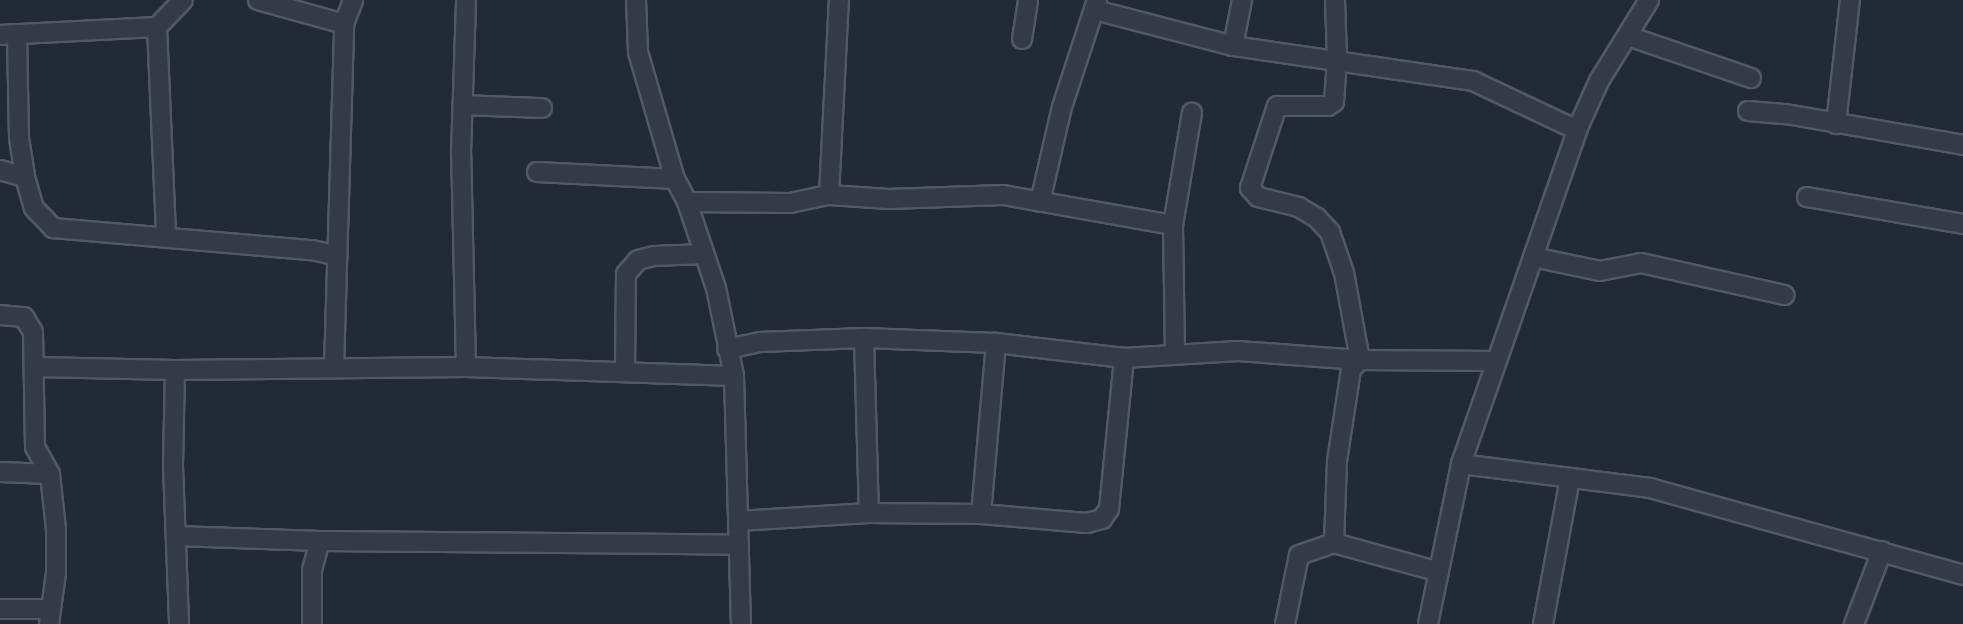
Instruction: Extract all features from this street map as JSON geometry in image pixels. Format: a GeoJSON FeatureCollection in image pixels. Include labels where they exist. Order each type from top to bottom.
{"type":"FeatureCollection","features":[{"type":"Feature","properties":{"kind":"street"},"geometry":{"type":"LineString","coordinates":[[183,0],[157,26],[8,35],[19,138],[25,177],[34,208],[53,228],[312,250],[337,256]]}},
{"type":"Feature","properties":{"kind":"street"},"geometry":{"type":"LineString","coordinates":[[258,0],[344,24]]}},
{"type":"Feature","properties":{"kind":"street"},"geometry":{"type":"LineString","coordinates":[[334,368],[344,24],[353,0]]}},
{"type":"Feature","properties":{"kind":"street"},"geometry":{"type":"LineString","coordinates":[[466,0],[463,105],[466,367]]}},
{"type":"Feature","properties":{"kind":"street"},"geometry":{"type":"LineString","coordinates":[[636,0],[638,52],[675,179],[687,202],[716,288],[734,376],[741,624]]}},
{"type":"Feature","properties":{"kind":"street"},"geometry":{"type":"LineString","coordinates":[[829,195],[839,0]]}},
{"type":"Feature","properties":{"kind":"street"},"geometry":{"type":"LineString","coordinates":[[1023,38],[1028,0]]}},
{"type":"Feature","properties":{"kind":"street"},"geometry":{"type":"LineString","coordinates":[[1233,46],[1242,0]]}},
{"type":"Feature","properties":{"kind":"street"},"geometry":{"type":"LineString","coordinates":[[1335,0],[1337,60],[1334,102],[1328,106],[1276,106],[1250,188],[1258,197],[1299,206],[1317,218],[1330,232],[1344,272],[1360,360]]}},
{"type":"Feature","properties":{"kind":"street"},"geometry":{"type":"LineString","coordinates":[[1428,624],[1461,464],[1577,130],[1599,81],[1649,0]]}},
{"type":"Feature","properties":{"kind":"street"},"geometry":{"type":"LineString","coordinates":[[1836,124],[1850,0]]}},
{"type":"Feature","properties":{"kind":"street"},"geometry":{"type":"LineString","coordinates":[[1040,202],[1062,107],[1096,5],[1233,46],[1474,81],[1577,130]]}},
{"type":"Feature","properties":{"kind":"street"},"geometry":{"type":"LineString","coordinates":[[157,26],[166,236]]}},
{"type":"Feature","properties":{"kind":"street"},"geometry":{"type":"LineString","coordinates":[[1628,36],[1751,78]]}},
{"type":"Feature","properties":{"kind":"street"},"geometry":{"type":"LineString","coordinates":[[463,105],[542,108]]}},
{"type":"Feature","properties":{"kind":"street"},"geometry":{"type":"LineString","coordinates":[[1748,111],[1786,114],[1963,145]]}},
{"type":"Feature","properties":{"kind":"street"},"geometry":{"type":"LineString","coordinates":[[1175,354],[1173,225],[1192,113]]}},
{"type":"Feature","properties":{"kind":"street"},"geometry":{"type":"LineString","coordinates":[[0,170],[25,177]]}},
{"type":"Feature","properties":{"kind":"street"},"geometry":{"type":"LineString","coordinates":[[537,172],[675,179]]}},
{"type":"Feature","properties":{"kind":"street"},"geometry":{"type":"LineString","coordinates":[[687,202],[790,203],[829,195],[889,199],[1003,195],[1173,225]]}},
{"type":"Feature","properties":{"kind":"street"},"geometry":{"type":"LineString","coordinates":[[1807,197],[1962,219]]}},
{"type":"Feature","properties":{"kind":"street"},"geometry":{"type":"LineString","coordinates":[[625,370],[626,274],[638,260],[704,254]]}},
{"type":"Feature","properties":{"kind":"street"},"geometry":{"type":"LineString","coordinates":[[1533,257],[1600,271],[1641,263],[1784,295]]}},
{"type":"Feature","properties":{"kind":"street"},"geometry":{"type":"LineString","coordinates":[[0,315],[24,317],[33,332],[36,367],[35,447],[50,474],[56,529],[56,573],[49,617],[0,609]]}},
{"type":"Feature","properties":{"kind":"street"},"geometry":{"type":"LineString","coordinates":[[727,349],[760,342],[863,338],[996,343],[1124,358],[1238,351],[1360,360],[1496,361]]}},
{"type":"Feature","properties":{"kind":"street"},"geometry":{"type":"LineString","coordinates":[[863,338],[869,513]]}},
{"type":"Feature","properties":{"kind":"street"},"geometry":{"type":"LineString","coordinates":[[981,514],[996,343]]}},
{"type":"Feature","properties":{"kind":"street"},"geometry":{"type":"LineString","coordinates":[[738,521],[869,513],[981,514],[1087,523],[1102,519],[1110,509],[1124,358]]}},
{"type":"Feature","properties":{"kind":"street"},"geometry":{"type":"LineString","coordinates":[[1334,544],[1337,461],[1351,369],[1360,360]]}},
{"type":"Feature","properties":{"kind":"street"},"geometry":{"type":"LineString","coordinates":[[36,367],[175,370],[466,367],[625,370],[734,376]]}},
{"type":"Feature","properties":{"kind":"street"},"geometry":{"type":"LineString","coordinates":[[175,370],[179,624]]}},
{"type":"Feature","properties":{"kind":"street"},"geometry":{"type":"LineString","coordinates":[[1461,464],[1650,488],[1963,575]]}},
{"type":"Feature","properties":{"kind":"street"},"geometry":{"type":"LineString","coordinates":[[0,472],[50,474]]}},
{"type":"Feature","properties":{"kind":"street"},"geometry":{"type":"LineString","coordinates":[[1543,624],[1570,478]]}},
{"type":"Feature","properties":{"kind":"street"},"geometry":{"type":"LineString","coordinates":[[176,536],[320,541],[739,545]]}},
{"type":"Feature","properties":{"kind":"street"},"geometry":{"type":"LineString","coordinates":[[312,624],[312,570],[320,541]]}},
{"type":"Feature","properties":{"kind":"street"},"geometry":{"type":"LineString","coordinates":[[1285,624],[1299,555],[1334,544],[1439,572]]}},
{"type":"Feature","properties":{"kind":"street"},"geometry":{"type":"LineString","coordinates":[[1854,624],[1882,551]]}}]}
